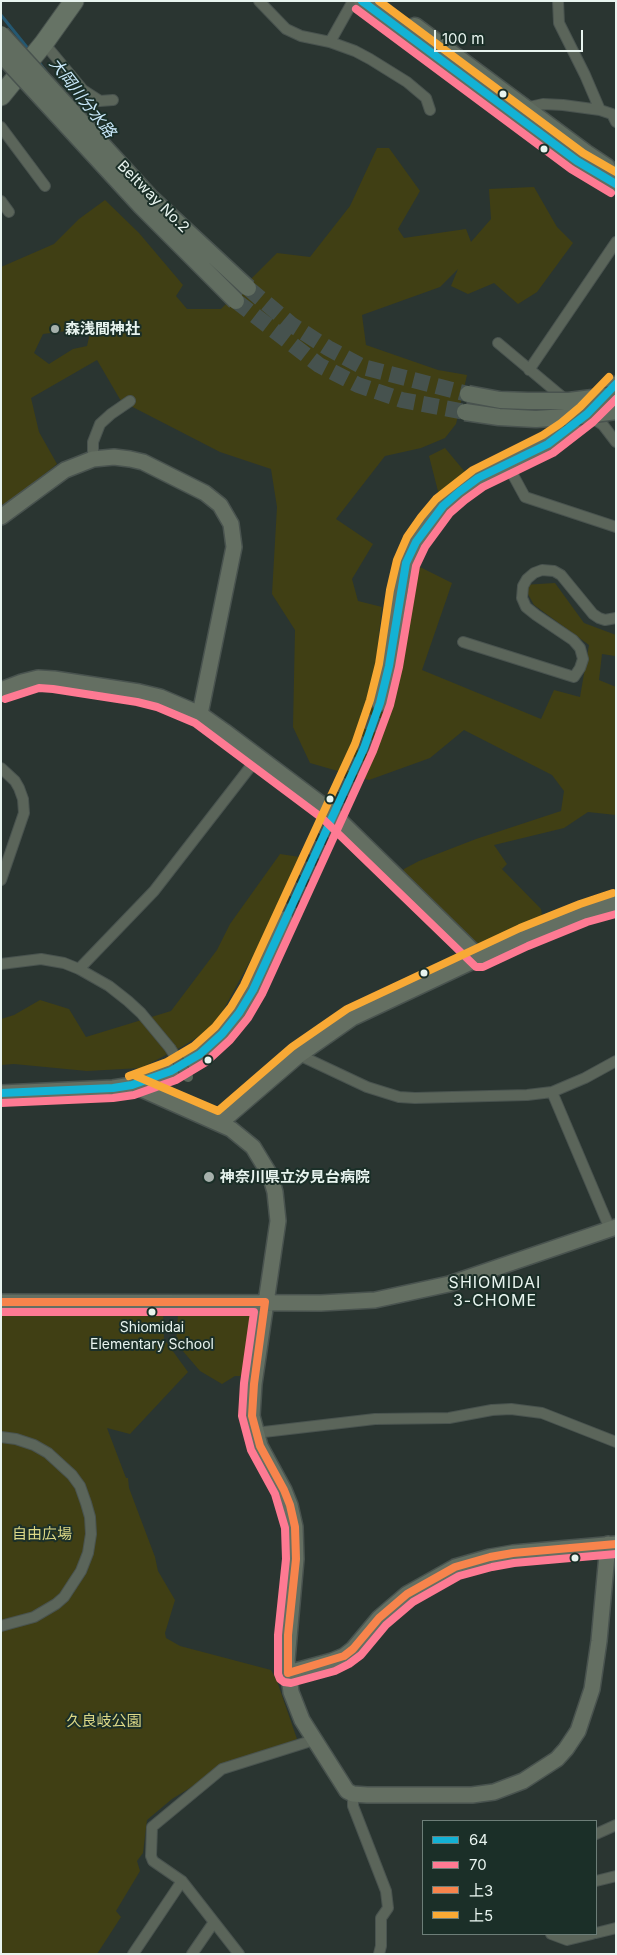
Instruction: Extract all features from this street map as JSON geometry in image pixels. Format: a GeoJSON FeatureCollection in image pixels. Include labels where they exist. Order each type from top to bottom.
{"type":"FeatureCollection","features":[{"type":"Feature","properties":{"kind":"highway"},"geometry":{"type":"LineString","coordinates":[[1,96],[7,74],[63,1]]}},
{"type":"Feature","properties":{"kind":"highway"},"geometry":{"type":"LineString","coordinates":[[7,74],[44,42],[74,1]]}},
{"type":"Feature","properties":{"kind":"main road"},"geometry":{"type":"LineString","coordinates":[[362,1],[577,161],[616,184]]}},
{"type":"Feature","properties":{"kind":"main road"},"geometry":{"type":"LineString","coordinates":[[381,1],[586,153],[616,172]]}},
{"type":"Feature","properties":{"kind":"main road","name":"Beltway No.2"},"geometry":{"type":"LineString","coordinates":[[1,34],[150,196],[248,288]]}},
{"type":"Feature","properties":{"kind":"main road","name":"Beltway No.2"},"geometry":{"type":"LineString","coordinates":[[1,54],[141,206],[236,301]]}},
{"type":"Feature","properties":{"kind":"main road"},"geometry":{"type":"LineString","coordinates":[[468,394],[500,400],[535,401],[569,401],[616,395]]}},
{"type":"Feature","properties":{"kind":"main road"},"geometry":{"type":"LineString","coordinates":[[465,412],[499,417],[536,419],[564,418],[616,411]]}},
{"type":"Feature","properties":{"kind":"street"},"geometry":{"type":"LineString","coordinates":[[259,1],[286,29],[302,36],[330,42],[362,55],[408,82],[426,98],[430,110]]}},
{"type":"Feature","properties":{"kind":"street"},"geometry":{"type":"LineString","coordinates":[[330,42],[353,1]]}},
{"type":"Feature","properties":{"kind":"street"},"geometry":{"type":"LineString","coordinates":[[558,1],[559,23],[600,110]]}},
{"type":"Feature","properties":{"kind":"street"},"geometry":{"type":"LineString","coordinates":[[44,42],[83,90],[100,101],[113,100]]}},
{"type":"Feature","properties":{"kind":"street"},"geometry":{"type":"LineString","coordinates":[[525,108],[543,104],[600,110],[612,114],[616,122]]}},
{"type":"Feature","properties":{"kind":"street"},"geometry":{"type":"LineString","coordinates":[[1,126],[45,186]]}},
{"type":"Feature","properties":{"kind":"street"},"geometry":{"type":"LineString","coordinates":[[1,201],[9,212]]}},
{"type":"Feature","properties":{"kind":"street"},"geometry":{"type":"LineString","coordinates":[[188,224],[238,269]]}},
{"type":"Feature","properties":{"kind":"street"},"geometry":{"type":"LineString","coordinates":[[529,370],[616,242]]}},
{"type":"Feature","properties":{"kind":"street"},"geometry":{"type":"LineString","coordinates":[[498,343],[560,396],[603,425],[616,442]]}},
{"type":"Feature","properties":{"kind":"street"},"geometry":{"type":"LineString","coordinates":[[380,703],[389,666],[400,590],[406,563],[416,542],[443,506],[459,492],[478,478],[548,444],[587,414],[616,384]]}},
{"type":"Feature","properties":{"kind":"street"},"geometry":{"type":"LineString","coordinates":[[93,458],[93,442],[100,424],[130,401]]}},
{"type":"Feature","properties":{"kind":"street"},"geometry":{"type":"LineString","coordinates":[[1,517],[65,470],[93,458],[114,457],[130,459],[156,468],[213,498],[226,513],[231,524],[234,547],[200,714]]}},
{"type":"Feature","properties":{"kind":"street"},"geometry":{"type":"LineString","coordinates":[[507,464],[525,497],[616,528]]}},
{"type":"Feature","properties":{"kind":"street"},"geometry":{"type":"LineString","coordinates":[[463,642],[574,676],[580,668],[583,659],[580,648],[572,640],[536,615],[526,606],[522,598],[523,586],[527,579],[542,570],[554,571],[561,575],[593,614],[599,618],[606,620],[616,618]]}},
{"type":"Feature","properties":{"kind":"street"},"geometry":{"type":"LineString","coordinates":[[1,690],[38,678],[54,679],[160,697],[200,714],[342,822],[480,958]]}},
{"type":"Feature","properties":{"kind":"street"},"geometry":{"type":"LineString","coordinates":[[79,969],[154,891],[258,757]]}},
{"type":"Feature","properties":{"kind":"street"},"geometry":{"type":"LineString","coordinates":[[1,768],[19,788],[23,799],[24,812],[1,880]]}},
{"type":"Feature","properties":{"kind":"street"},"geometry":{"type":"LineString","coordinates":[[220,1124],[298,1055],[352,1018],[532,934],[616,903]]}},
{"type":"Feature","properties":{"kind":"street"},"geometry":{"type":"LineString","coordinates":[[1,1092],[113,1088],[132,1085],[170,1071],[200,1054],[222,1034],[240,1013],[253,990],[285,919]]}},
{"type":"Feature","properties":{"kind":"street"},"geometry":{"type":"LineString","coordinates":[[1,964],[41,959],[64,963],[109,986],[140,1013],[170,1048],[188,1077]]}},
{"type":"Feature","properties":{"kind":"street"},"geometry":{"type":"LineString","coordinates":[[298,1055],[367,1087],[399,1097],[470,1097],[552,1092],[585,1078],[616,1061]]}},
{"type":"Feature","properties":{"kind":"street"},"geometry":{"type":"LineString","coordinates":[[132,1085],[231,1130],[253,1148],[270,1175],[275,1192],[278,1222],[265,1302],[252,1404],[255,1433],[264,1454],[284,1490],[295,1526],[296,1560],[288,1635],[288,1672],[296,1706],[314,1740],[348,1791],[353,1794],[472,1795],[494,1792],[523,1781],[557,1759],[566,1750],[578,1731],[592,1690],[612,1544],[513,1553],[490,1557],[455,1567],[407,1594],[379,1618],[344,1656],[332,1661],[288,1672]]}},
{"type":"Feature","properties":{"kind":"street"},"geometry":{"type":"LineString","coordinates":[[1,1302],[348,1302],[398,1296],[449,1284],[613,1228],[552,1092]]}},
{"type":"Feature","properties":{"kind":"street"},"geometry":{"type":"LineString","coordinates":[[255,1433],[375,1419],[449,1418],[511,1409],[542,1413],[616,1442]]}},
{"type":"Feature","properties":{"kind":"street"},"geometry":{"type":"LineString","coordinates":[[1,1437],[16,1439],[34,1445],[48,1453],[72,1474],[80,1486],[86,1503],[90,1518],[91,1534],[88,1553],[81,1571],[64,1597],[34,1617],[1,1626]]}},
{"type":"Feature","properties":{"kind":"street"},"geometry":{"type":"LineString","coordinates":[[239,1954],[182,1881],[153,1861],[151,1856],[152,1827],[222,1769],[314,1740]]}},
{"type":"Feature","properties":{"kind":"street"},"geometry":{"type":"LineString","coordinates":[[353,1794],[353,1806],[386,1892],[388,1908],[381,1918],[381,1946],[379,1954]]}},
{"type":"Feature","properties":{"kind":"street"},"geometry":{"type":"LineString","coordinates":[[597,1834],[616,1825]]}},
{"type":"Feature","properties":{"kind":"street"},"geometry":{"type":"LineString","coordinates":[[597,1881],[616,1876]]}},
{"type":"Feature","properties":{"kind":"street"},"geometry":{"type":"LineString","coordinates":[[133,1954],[182,1881]]}},
{"type":"Feature","properties":{"kind":"street"},"geometry":{"type":"LineString","coordinates":[[192,1954],[214,1922]]}},
{"type":"Feature","properties":{"kind":"street"},"geometry":{"type":"LineString","coordinates":[[597,1933],[616,1928]]}},
{"type":"Feature","properties":{"kind":"street"},"geometry":{"type":"LineString","coordinates":[[554,1935],[567,1940],[588,1935]]}},
{"type":"Feature","properties":{"kind":"green space"},"geometry":{"type":"Polygon","coordinates":[[[377,148],[389,148],[420,191],[398,229],[404,238],[466,229],[471,242],[491,219],[489,189],[534,187],[557,227],[573,243],[537,292],[518,304],[494,283],[468,294],[451,286],[458,269],[440,287],[362,315],[366,345],[438,370],[467,375],[456,424],[445,438],[421,448],[385,456],[336,519],[373,544],[352,579],[358,601],[382,607],[372,697],[385,699],[404,626],[408,592],[418,566],[452,583],[422,670],[541,719],[554,690],[580,697],[589,645],[534,605],[523,585],[555,583],[584,623],[616,635],[615,656],[602,654],[599,680],[616,687],[616,815],[588,812],[564,828],[494,845],[507,864],[502,869],[498,865],[541,909],[543,921],[486,946],[478,944],[403,871],[404,869],[419,861],[476,839],[561,811],[564,791],[552,775],[464,730],[430,758],[369,780],[310,763],[293,727],[295,630],[272,594],[277,507],[271,469],[220,452],[121,401],[97,360],[31,398],[39,432],[57,464],[6,505],[1,504],[1,267],[54,244],[79,219],[105,200],[139,233],[183,285],[176,296],[187,309],[221,309],[277,253],[310,257],[350,206],[377,148]],[[82,329],[43,334],[34,353],[49,364],[73,349],[87,346],[90,333],[82,329]]]}},
{"type":"Feature","properties":{"kind":"green space"},"geometry":{"type":"Polygon","coordinates":[[[445,448],[470,478],[454,486],[440,499],[429,456],[445,448]]]}},
{"type":"Feature","properties":{"kind":"green space"},"geometry":{"type":"Polygon","coordinates":[[[280,854],[300,857],[285,897],[214,1027],[141,1068],[87,1071],[14,1064],[1,1065],[1,1019],[14,1015],[40,1000],[69,1009],[86,1037],[171,1011],[217,950],[230,924],[280,854]]]}},
{"type":"Feature","properties":{"kind":"green space","name":"久良岐公園"},"geometry":{"type":"Polygon","coordinates":[[[163,1311],[164,1339],[188,1372],[130,1434],[107,1428],[126,1478],[128,1478],[129,1488],[155,1557],[158,1571],[175,1600],[165,1633],[166,1638],[180,1646],[271,1670],[277,1681],[297,1739],[236,1763],[206,1778],[172,1799],[147,1820],[143,1853],[137,1861],[140,1871],[116,1911],[121,1917],[97,1954],[1,1954],[1,1315],[163,1311]]]}},
{"type":"Feature","properties":{"kind":"green space"},"geometry":{"type":"Polygon","coordinates":[[[178,1314],[254,1314],[244,1376],[235,1376],[222,1384],[200,1371],[176,1343],[178,1314]]]}},
{"type":"Feature","properties":{"kind":"waterway","name":"大岡川分水路"},"geometry":{"type":"LineString","coordinates":[[1,15],[30,51]]}},
{"type":"Feature","properties":{"kind":"waterway","name":"大岡川分水路"},"geometry":{"type":"LineString","coordinates":[[37,60],[47,73]]}},
{"type":"Feature","properties":{"kind":"tunnel"},"geometry":{"type":"LineString","coordinates":[[248,288],[292,325],[363,367],[468,394]]}},
{"type":"Feature","properties":{"kind":"tunnel"},"geometry":{"type":"LineString","coordinates":[[236,301],[319,365],[358,385],[402,400],[465,412]]}},
{"type":"Feature","properties":{"kind":"tunnel"},"geometry":{"type":"LineString","coordinates":[[285,919],[339,805],[364,748],[380,703]]}},
{"type":"Feature","properties":{"kind":"transit line","name":"64"},"geometry":{"type":"LineString","coordinates":[[362,1],[577,161],[616,184]]}},
{"type":"Feature","properties":{"kind":"transit line","name":"上5"},"geometry":{"type":"LineString","coordinates":[[379,1],[583,153],[616,172]]}},
{"type":"Feature","properties":{"kind":"transit line","name":"70"},"geometry":{"type":"LineString","coordinates":[[356,9],[571,169],[611,193]]}},
{"type":"Feature","properties":{"kind":"transit line","name":"上5"},"geometry":{"type":"LineString","coordinates":[[129,1076],[167,1062],[194,1046],[215,1027],[231,1007],[244,985],[355,744],[370,700],[379,664],[390,590],[397,560],[407,537],[436,499],[473,470],[543,435],[561,423],[580,407],[609,377]]}},
{"type":"Feature","properties":{"kind":"transit line","name":"64"},"geometry":{"type":"LineString","coordinates":[[1,1093],[113,1088],[132,1085],[171,1071],[200,1054],[222,1034],[239,1013],[253,990],[364,748],[380,703],[389,666],[406,563],[416,542],[443,506],[459,492],[478,478],[548,444],[587,414],[616,384]]}},
{"type":"Feature","properties":{"kind":"transit line","name":"70"},"geometry":{"type":"LineString","coordinates":[[1,1103],[113,1098],[134,1095],[176,1080],[206,1062],[230,1040],[248,1018],[262,994],[373,751],[390,705],[399,667],[416,566],[425,547],[450,513],[465,500],[483,487],[553,453],[593,422],[616,399]]}},
{"type":"Feature","properties":{"kind":"transit line","name":"70"},"geometry":{"type":"LineString","coordinates":[[5,699],[39,688],[53,689],[137,702],[157,707],[195,723],[322,818],[476,967],[483,967],[587,922],[616,914]]}},
{"type":"Feature","properties":{"kind":"transit line","name":"上5"},"geometry":{"type":"LineString","coordinates":[[136,1076],[218,1111],[292,1047],[347,1009],[520,928],[613,893]]}},
{"type":"Feature","properties":{"kind":"transit line","name":"上3"},"geometry":{"type":"LineString","coordinates":[[1,1302],[265,1302]]}},
{"type":"Feature","properties":{"kind":"transit line","name":"上3"},"geometry":{"type":"LineString","coordinates":[[265,1302],[254,1384],[252,1416],[260,1446],[284,1490],[295,1527],[296,1559],[288,1635],[288,1673]]}},
{"type":"Feature","properties":{"kind":"transit line","name":"70"},"geometry":{"type":"LineString","coordinates":[[1,1312],[254,1312],[244,1383],[242,1416],[251,1450],[275,1494],[285,1528],[286,1559],[278,1635],[278,1674],[284,1682],[291,1683],[335,1671],[349,1664],[361,1655],[386,1625],[413,1602],[459,1576],[514,1563],[616,1554]]}},
{"type":"Feature","properties":{"kind":"transit line","name":"上3"},"geometry":{"type":"LineString","coordinates":[[288,1673],[344,1656],[353,1649],[379,1618],[407,1594],[455,1567],[490,1557],[513,1553],[616,1544]]}},
{"type":"Feature","properties":{"kind":"place","name":"森浅間神社"},"geometry":{"type":"Point","coordinates":[55,329]}},
{"type":"Feature","properties":{"kind":"place","name":"神奈川県立汐見台病院"},"geometry":{"type":"Point","coordinates":[209,1177]}},
{"type":"Feature","properties":{"kind":"place","name":"Shiomidai Elementary School"},"geometry":{"type":"Point","coordinates":[152,1312]}},
{"type":"Feature","properties":{"kind":"district","name":"SHIOMIDAI 3-CHOME"},"geometry":{"type":"Point","coordinates":[495,1292]}},
{"type":"Feature","properties":{"kind":"park label","name":"自由広場"},"geometry":{"type":"Point","coordinates":[42,1534]}}]}
